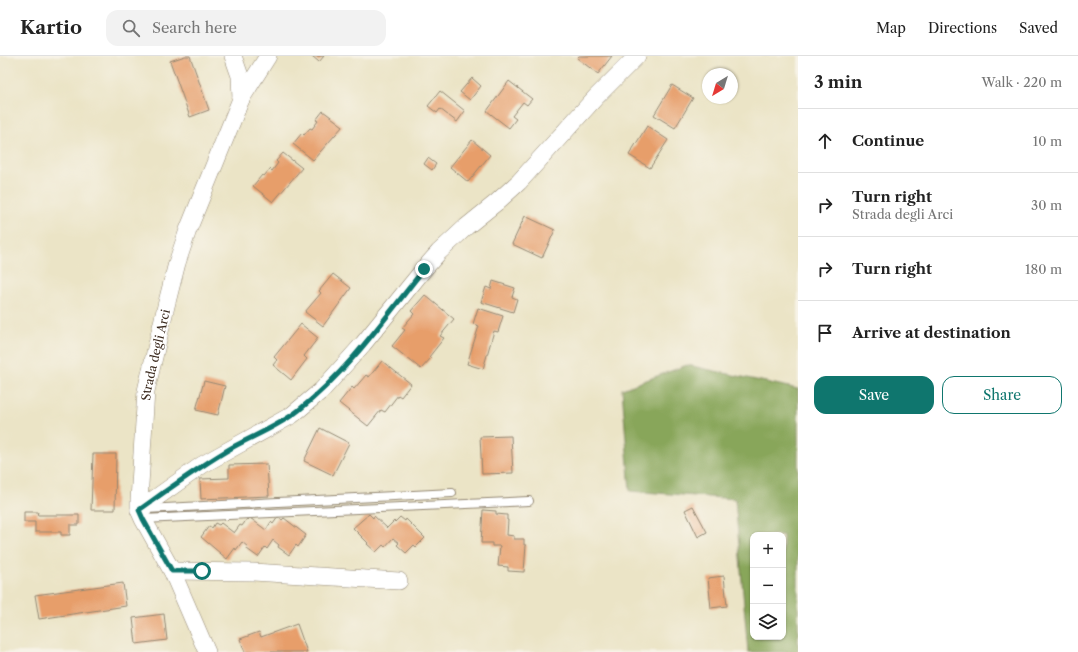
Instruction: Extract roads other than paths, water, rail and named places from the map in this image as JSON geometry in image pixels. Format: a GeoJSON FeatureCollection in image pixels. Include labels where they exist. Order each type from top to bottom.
{"type":"FeatureCollection","features":[{"type":"Feature","properties":{"kind":"street","name":"Strada degli Arci"},"geometry":{"type":"LineString","coordinates":[[141,514],[146,391],[153,357],[182,248],[241,98],[240,76],[233,56]]}},
{"type":"Feature","properties":{"kind":"street"},"geometry":{"type":"LineString","coordinates":[[241,98],[268,56]]}},
{"type":"Feature","properties":{"kind":"street"},"geometry":{"type":"LineString","coordinates":[[207,652],[172,571],[141,514],[202,465],[285,419],[322,390],[363,344],[442,249],[519,182],[596,97],[637,56]]}},
{"type":"Feature","properties":{"kind":"street"},"geometry":{"type":"LineString","coordinates":[[172,571],[259,572],[399,581]]}},
{"type":"Feature","properties":{"kind":"lane"},"geometry":{"type":"LineString","coordinates":[[141,514],[452,493]]}},
{"type":"Feature","properties":{"kind":"lane"},"geometry":{"type":"LineString","coordinates":[[141,514],[529,501]]}}]}
